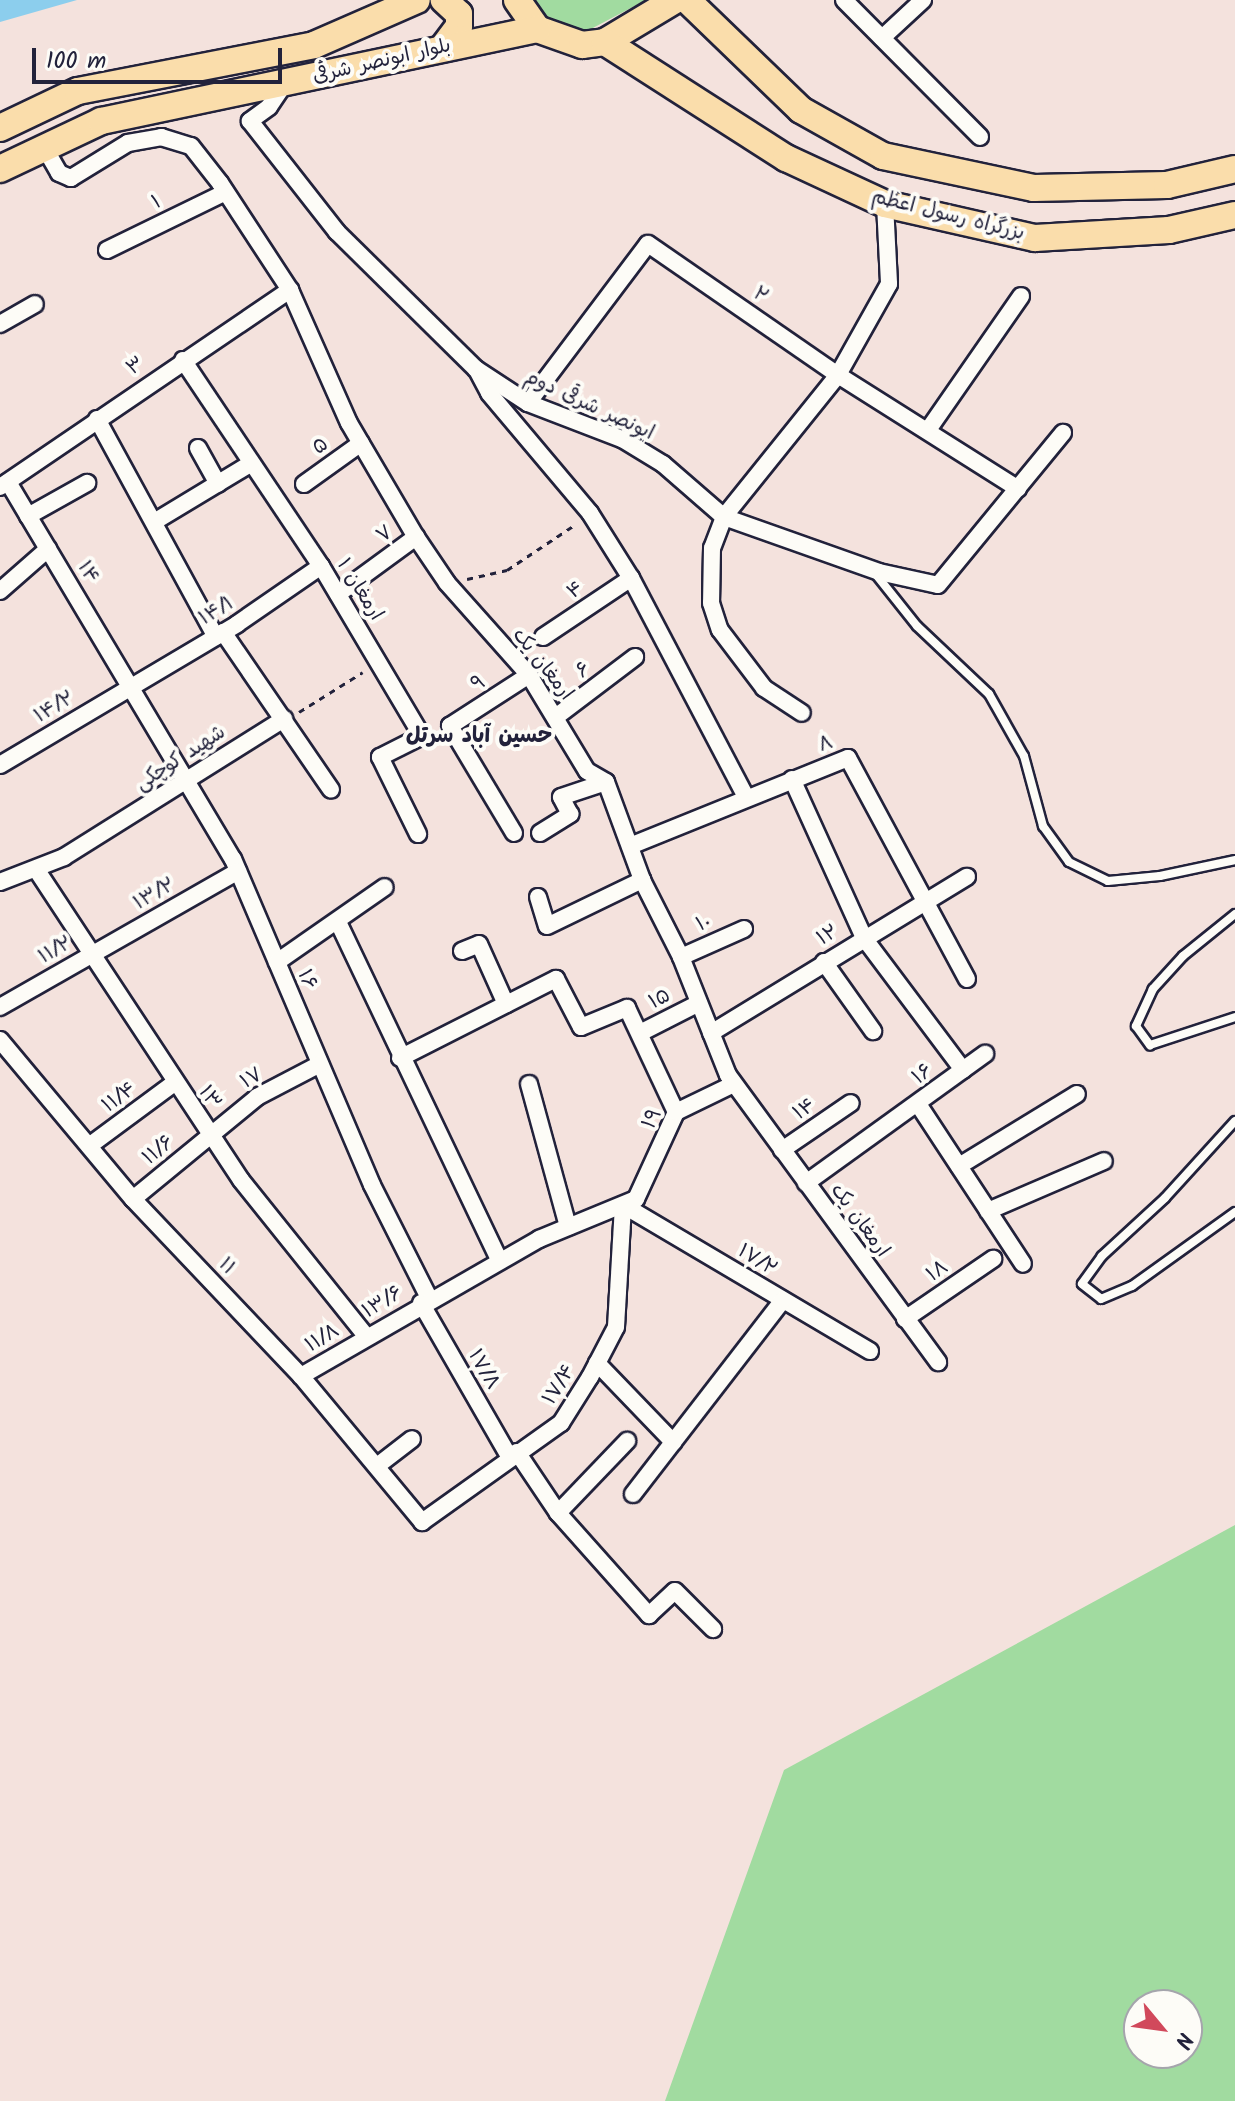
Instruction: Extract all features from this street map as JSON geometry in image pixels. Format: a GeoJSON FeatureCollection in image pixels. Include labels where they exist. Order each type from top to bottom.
{"type":"FeatureCollection","features":[{"type":"Feature","properties":{"kind":"highway","name":"بلوار ابونصر شرقی"},"geometry":{"type":"LineString","coordinates":[[0,128],[78,91],[314,45],[417,0]]}},
{"type":"Feature","properties":{"kind":"highway"},"geometry":{"type":"LineString","coordinates":[[444,0],[459,14],[459,26],[444,46]]}},
{"type":"Feature","properties":{"kind":"highway"},"geometry":{"type":"LineString","coordinates":[[517,0],[537,29],[570,43],[605,42],[675,0]]}},
{"type":"Feature","properties":{"kind":"highway"},"geometry":{"type":"LineString","coordinates":[[687,0],[801,110],[883,156],[1034,188],[1167,185],[1235,169]]}},
{"type":"Feature","properties":{"kind":"highway","name":"بلوار ابونصر شرقی"},"geometry":{"type":"LineString","coordinates":[[0,169],[43,145],[101,121],[283,86],[444,46],[537,29]]}},
{"type":"Feature","properties":{"kind":"highway","name":"بزرگراه رسول اعظم"},"geometry":{"type":"LineString","coordinates":[[605,42],[786,158],[885,204],[1035,238],[1169,230],[1235,215]]}},
{"type":"Feature","properties":{"kind":"street"},"geometry":{"type":"LineString","coordinates":[[844,0],[980,137]]}},
{"type":"Feature","properties":{"kind":"street"},"geometry":{"type":"LineString","coordinates":[[882,38],[923,0]]}},
{"type":"Feature","properties":{"kind":"street","name":"ابونصر شرقی دوم"},"geometry":{"type":"LineString","coordinates":[[283,86],[269,107],[250,121],[337,232],[476,369],[528,403],[622,439],[663,464],[724,517]]}},
{"type":"Feature","properties":{"kind":"street","name":"ارمغان یک"},"geometry":{"type":"LineString","coordinates":[[43,145],[59,173],[71,178],[128,143],[161,137],[191,146],[226,192],[290,290],[361,443],[416,537],[447,583],[529,675],[557,716],[587,771],[606,782],[642,880],[681,957],[734,1084],[938,1362]]}},
{"type":"Feature","properties":{"kind":"street","name":"۱"},"geometry":{"type":"LineString","coordinates":[[107,250],[226,192]]}},
{"type":"Feature","properties":{"kind":"street"},"geometry":{"type":"LineString","coordinates":[[802,713],[764,688],[720,630],[711,603],[712,548],[724,517],[838,375],[889,284],[885,204]]}},
{"type":"Feature","properties":{"kind":"street","name":"۲"},"geometry":{"type":"LineString","coordinates":[[528,403],[648,244],[838,375],[1018,489]]}},
{"type":"Feature","properties":{"kind":"street","name":"۳"},"geometry":{"type":"LineString","coordinates":[[4,484],[290,290]]}},
{"type":"Feature","properties":{"kind":"street"},"geometry":{"type":"LineString","coordinates":[[928,430],[1021,296]]}},
{"type":"Feature","properties":{"kind":"street"},"geometry":{"type":"LineString","coordinates":[[0,324],[35,304]]}},
{"type":"Feature","properties":{"kind":"street","name":"ارمغان ۱"},"geometry":{"type":"LineString","coordinates":[[183,360],[321,566],[422,736],[380,757],[418,834]]}},
{"type":"Feature","properties":{"kind":"street"},"geometry":{"type":"LineString","coordinates":[[476,369],[489,393],[590,513],[631,578],[746,797]]}},
{"type":"Feature","properties":{"kind":"street"},"geometry":{"type":"LineString","coordinates":[[97,419],[220,634],[284,719],[331,790]]}},
{"type":"Feature","properties":{"kind":"street"},"geometry":{"type":"LineString","coordinates":[[724,517],[871,568],[938,585],[1063,433]]}},
{"type":"Feature","properties":{"kind":"street","name":"۵"},"geometry":{"type":"LineString","coordinates":[[304,484],[361,443]]}},
{"type":"Feature","properties":{"kind":"street"},"geometry":{"type":"LineString","coordinates":[[198,448],[218,484]]}},
{"type":"Feature","properties":{"kind":"street"},"geometry":{"type":"LineString","coordinates":[[154,522],[250,464]]}},
{"type":"Feature","properties":{"kind":"street"},"geometry":{"type":"LineString","coordinates":[[28,516],[87,483]]}},
{"type":"Feature","properties":{"kind":"street","name":"۱۴"},"geometry":{"type":"LineString","coordinates":[[4,484],[28,516],[131,686]]}},
{"type":"Feature","properties":{"kind":"street","name":"۷"},"geometry":{"type":"LineString","coordinates":[[338,594],[416,537]]}},
{"type":"Feature","properties":{"kind":"street"},"geometry":{"type":"LineString","coordinates":[[0,591],[48,549]]}},
{"type":"Feature","properties":{"kind":"street","name":"۱۴/۱"},"geometry":{"type":"LineString","coordinates":[[131,686],[220,634],[321,566]]}},
{"type":"Feature","properties":{"kind":"street","name":"۴"},"geometry":{"type":"LineString","coordinates":[[543,637],[631,578]]}},
{"type":"Feature","properties":{"kind":"street","name":"۶"},"geometry":{"type":"LineString","coordinates":[[557,716],[635,657]]}},
{"type":"Feature","properties":{"kind":"street","name":"۹"},"geometry":{"type":"LineString","coordinates":[[514,833],[450,726],[529,675]]}},
{"type":"Feature","properties":{"kind":"street","name":"۱۴/۲"},"geometry":{"type":"LineString","coordinates":[[0,765],[131,686]]}},
{"type":"Feature","properties":{"kind":"street","name":"۱۶"},"geometry":{"type":"LineString","coordinates":[[131,686],[238,871],[425,1301]]}},
{"type":"Feature","properties":{"kind":"street","name":"شهید کوچکی"},"geometry":{"type":"LineString","coordinates":[[0,882],[36,869],[284,719]]}},
{"type":"Feature","properties":{"kind":"street","name":"۸"},"geometry":{"type":"LineString","coordinates":[[630,846],[848,758],[967,979]]}},
{"type":"Feature","properties":{"kind":"street"},"geometry":{"type":"LineString","coordinates":[[792,779],[864,938],[963,1070]]}},
{"type":"Feature","properties":{"kind":"street"},"geometry":{"type":"LineString","coordinates":[[540,833],[570,814],[561,797],[606,782]]}},
{"type":"Feature","properties":{"kind":"street","name":"۱۳"},"geometry":{"type":"LineString","coordinates":[[36,869],[174,1083],[366,1336]]}},
{"type":"Feature","properties":{"kind":"street","name":"۱۳/۲"},"geometry":{"type":"LineString","coordinates":[[91,954],[238,871]]}},
{"type":"Feature","properties":{"kind":"street","name":"۱۲"},"geometry":{"type":"LineString","coordinates":[[711,1033],[967,877]]}},
{"type":"Feature","properties":{"kind":"street"},"geometry":{"type":"LineString","coordinates":[[538,897],[547,926],[642,880]]}},
{"type":"Feature","properties":{"kind":"street"},"geometry":{"type":"LineString","coordinates":[[277,962],[385,887]]}},
{"type":"Feature","properties":{"kind":"street"},"geometry":{"type":"LineString","coordinates":[[338,922],[400,1058],[499,1260]]}},
{"type":"Feature","properties":{"kind":"street","name":"۱۰"},"geometry":{"type":"LineString","coordinates":[[681,957],[744,929]]}},
{"type":"Feature","properties":{"kind":"street"},"geometry":{"type":"LineString","coordinates":[[462,951],[479,944],[506,1004]]}},
{"type":"Feature","properties":{"kind":"street","name":"۱۱/۲"},"geometry":{"type":"LineString","coordinates":[[0,1007],[91,954]]}},
{"type":"Feature","properties":{"kind":"street"},"geometry":{"type":"LineString","coordinates":[[824,962],[873,1031]]}},
{"type":"Feature","properties":{"kind":"street"},"geometry":{"type":"LineString","coordinates":[[400,1058],[556,979],[581,1027],[627,1008],[676,1112]]}},
{"type":"Feature","properties":{"kind":"street","name":"۱۵"},"geometry":{"type":"LineString","coordinates":[[640,1033],[699,1003]]}},
{"type":"Feature","properties":{"kind":"street","name":"۱۱"},"geometry":{"type":"LineString","coordinates":[[0,1040],[6,1060],[301,1376],[422,1522]]}},
{"type":"Feature","properties":{"kind":"street","name":"۱۶"},"geometry":{"type":"LineString","coordinates":[[806,1183],[985,1054]]}},
{"type":"Feature","properties":{"kind":"street","name":"۱۷"},"geometry":{"type":"LineString","coordinates":[[211,1135],[257,1097],[320,1064]]}},
{"type":"Feature","properties":{"kind":"street","name":"۱۱/۴"},"geometry":{"type":"LineString","coordinates":[[89,1146],[174,1083]]}},
{"type":"Feature","properties":{"kind":"street"},"geometry":{"type":"LineString","coordinates":[[529,1084],[568,1227]]}},
{"type":"Feature","properties":{"kind":"street","name":"۱۹"},"geometry":{"type":"LineString","coordinates":[[629,1202],[676,1112],[734,1084]]}},
{"type":"Feature","properties":{"kind":"street"},"geometry":{"type":"LineString","coordinates":[[959,1166],[1077,1094]]}},
{"type":"Feature","properties":{"kind":"street","name":"۱۴"},"geometry":{"type":"LineString","coordinates":[[782,1150],[851,1103]]}},
{"type":"Feature","properties":{"kind":"street"},"geometry":{"type":"LineString","coordinates":[[918,1104],[1023,1264]]}},
{"type":"Feature","properties":{"kind":"street","name":"۱۱/۶"},"geometry":{"type":"LineString","coordinates":[[133,1199],[211,1135]]}},
{"type":"Feature","properties":{"kind":"street"},"geometry":{"type":"LineString","coordinates":[[988,1211],[1104,1161]]}},
{"type":"Feature","properties":{"kind":"street","name":"۱۳/۶"},"geometry":{"type":"LineString","coordinates":[[366,1336],[499,1260],[629,1202]]}},
{"type":"Feature","properties":{"kind":"street","name":"۱۷/۲"},"geometry":{"type":"LineString","coordinates":[[629,1202],[870,1351]]}},
{"type":"Feature","properties":{"kind":"street","name":"۱۷/۴"},"geometry":{"type":"LineString","coordinates":[[422,1522],[561,1423],[616,1327],[629,1202]]}},
{"type":"Feature","properties":{"kind":"street","name":"۱۸"},"geometry":{"type":"LineString","coordinates":[[905,1319],[993,1259]]}},
{"type":"Feature","properties":{"kind":"street"},"geometry":{"type":"LineString","coordinates":[[633,1494],[783,1300]]}},
{"type":"Feature","properties":{"kind":"street","name":"۱۷/۸"},"geometry":{"type":"LineString","coordinates":[[425,1301],[514,1455],[558,1513],[649,1615],[675,1591],[713,1629]]}},
{"type":"Feature","properties":{"kind":"street","name":"۱۱/۸"},"geometry":{"type":"LineString","coordinates":[[301,1376],[366,1336]]}},
{"type":"Feature","properties":{"kind":"street"},"geometry":{"type":"LineString","coordinates":[[597,1363],[673,1442]]}},
{"type":"Feature","properties":{"kind":"street"},"geometry":{"type":"LineString","coordinates":[[377,1466],[412,1439]]}},
{"type":"Feature","properties":{"kind":"street"},"geometry":{"type":"LineString","coordinates":[[558,1513],[627,1441]]}},
{"type":"Feature","properties":{"kind":"lane"},"geometry":{"type":"LineString","coordinates":[[871,568],[917,626],[989,694],[1024,756],[1043,826],[1069,862],[1108,881],[1235,860]]}},
{"type":"Feature","properties":{"kind":"lane"},"geometry":{"type":"LineString","coordinates":[[1235,914],[1183,956],[1153,989],[1136,1026],[1150,1045],[1235,1017]]}},
{"type":"Feature","properties":{"kind":"lane"},"geometry":{"type":"LineString","coordinates":[[1235,1121],[1165,1198],[1102,1256],[1082,1284],[1101,1299],[1132,1286],[1235,1212]]}},
{"type":"Feature","properties":{"kind":"path"},"geometry":{"type":"LineString","coordinates":[[447,583],[507,570],[590,513]]}},
{"type":"Feature","properties":{"kind":"path"},"geometry":{"type":"LineString","coordinates":[[284,719],[334,694],[379,660]]}},
{"type":"Feature","properties":{"kind":"green space"},"geometry":{"type":"Polygon","coordinates":[[[527,0],[646,0],[589,30],[563,31],[543,23],[527,0]]]}},
{"type":"Feature","properties":{"kind":"green space"},"geometry":{"type":"Polygon","coordinates":[[[1235,1525],[1235,2101],[665,2101],[784,1770],[1235,1525]]]}},
{"type":"Feature","properties":{"kind":"water"},"geometry":{"type":"Polygon","coordinates":[[[0,0],[77,0],[0,22],[0,0]]]}},
{"type":"Feature","properties":{"kind":"district","name":"حسین آباد سرتل"},"geometry":{"type":"Point","coordinates":[479,737]}}]}
